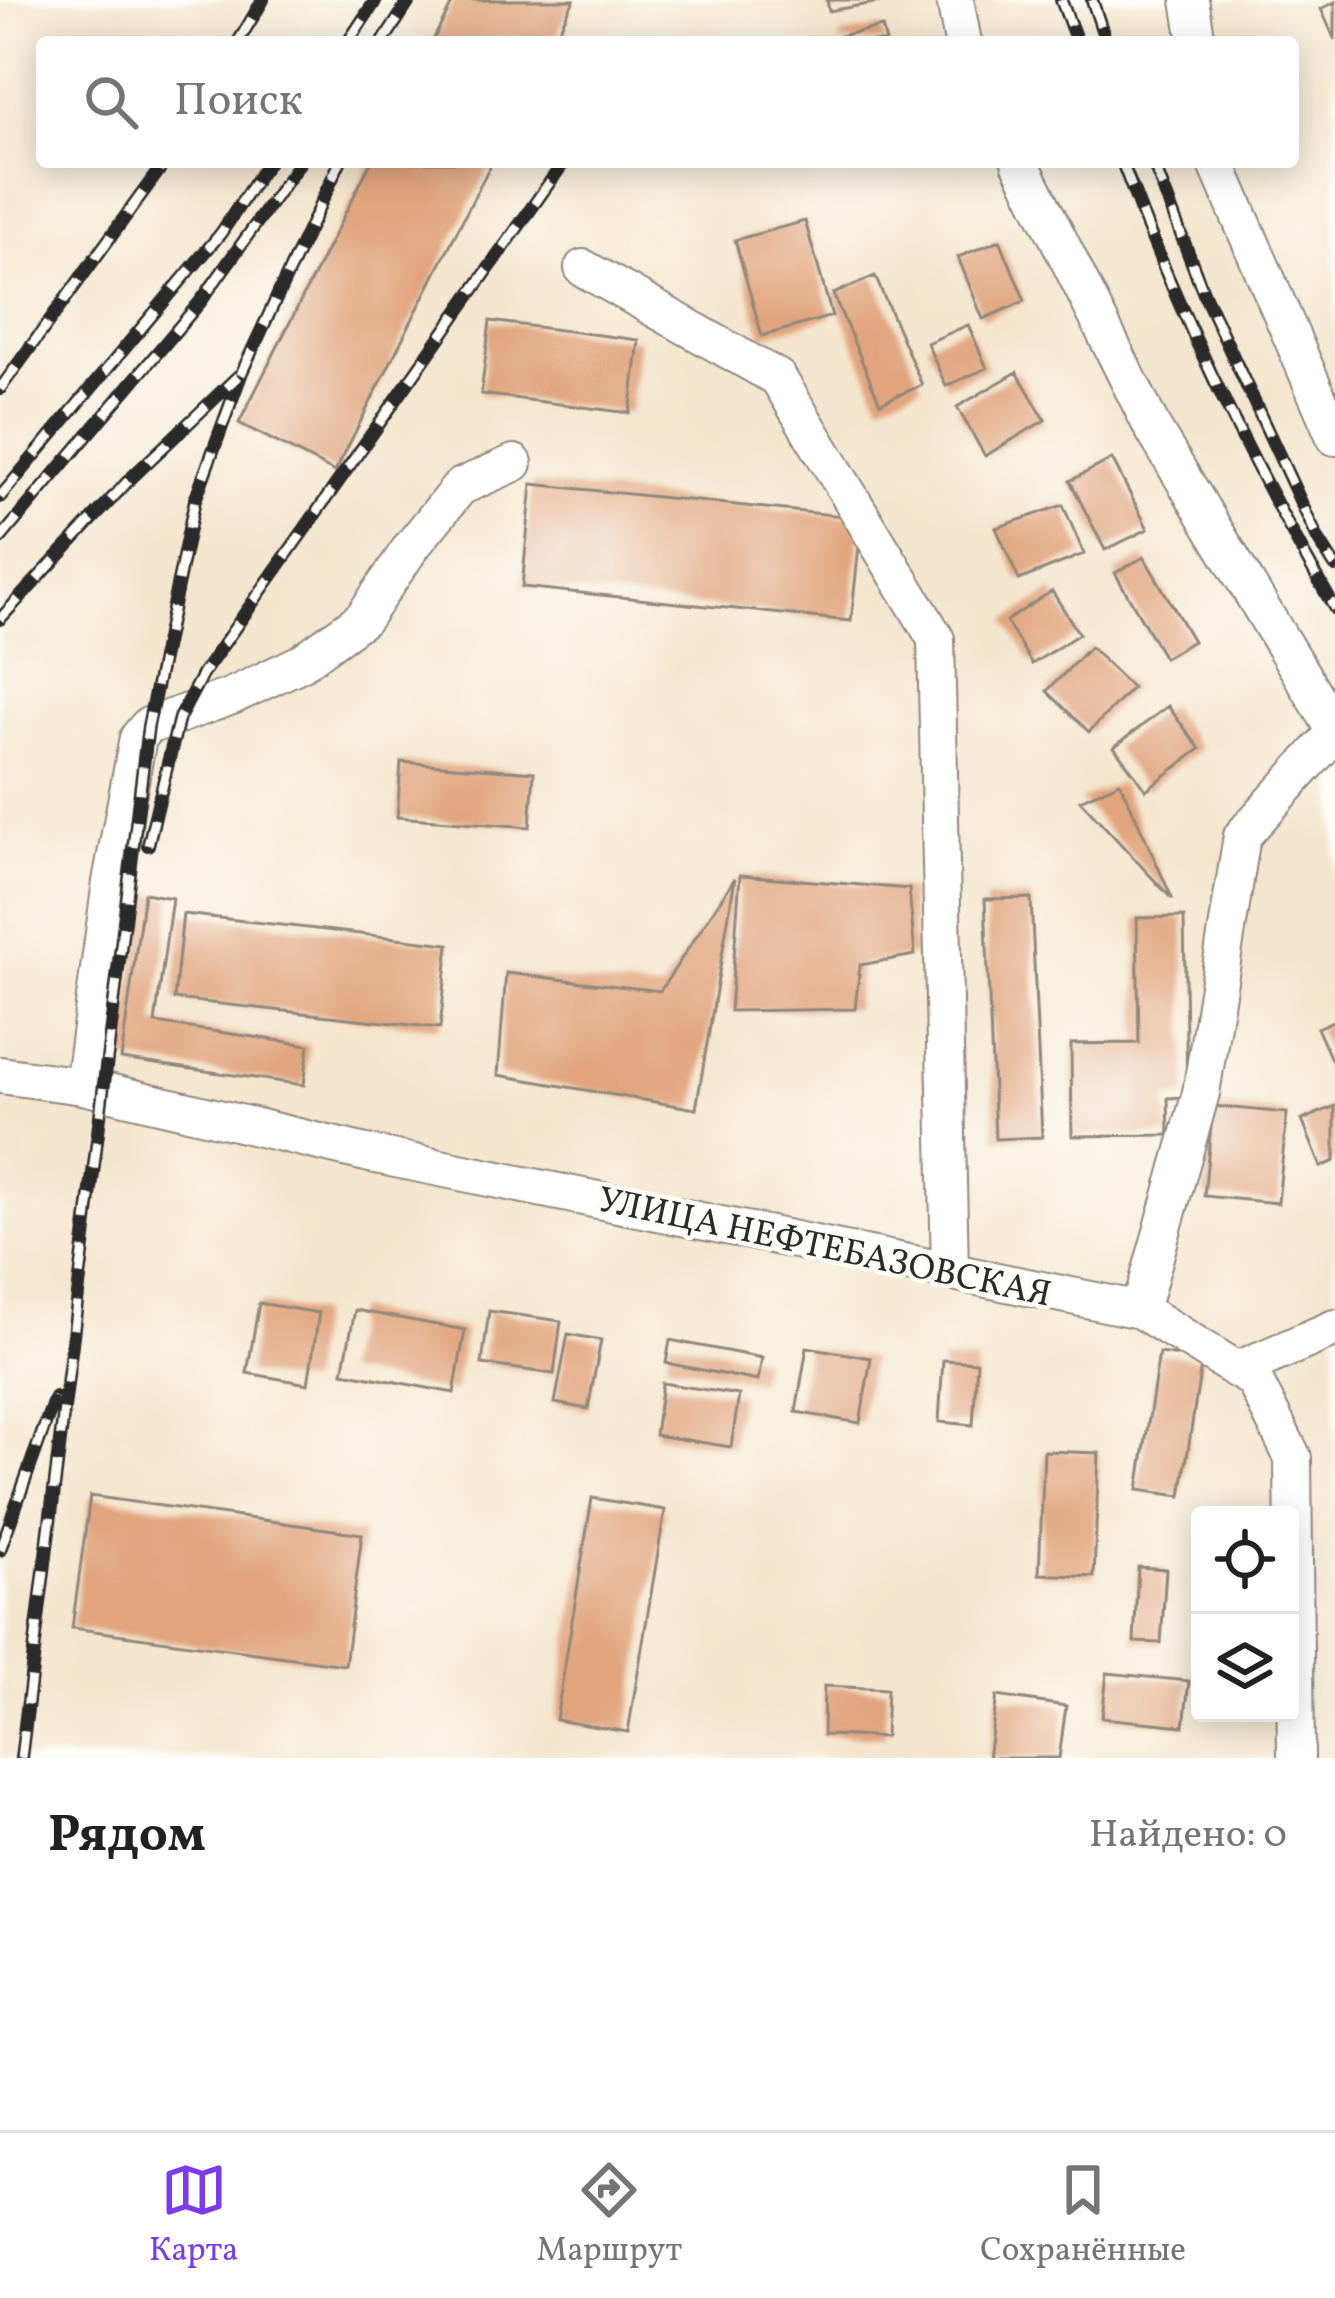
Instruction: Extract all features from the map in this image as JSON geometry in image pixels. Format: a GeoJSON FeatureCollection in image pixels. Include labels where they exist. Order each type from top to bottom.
{"type":"FeatureCollection","features":[{"type":"Feature","properties":{"kind":"street"},"geometry":{"type":"LineString","coordinates":[[955,0],[962,36]]}},
{"type":"Feature","properties":{"kind":"street"},"geometry":{"type":"LineString","coordinates":[[1190,0],[1196,36]]}},
{"type":"Feature","properties":{"kind":"street"},"geometry":{"type":"LineString","coordinates":[[1023,168],[1152,427],[1335,732],[1243,836],[1201,1093],[1140,1310]]}},
{"type":"Feature","properties":{"kind":"street"},"geometry":{"type":"LineString","coordinates":[[1219,168],[1335,437]]}},
{"type":"Feature","properties":{"kind":"street"},"geometry":{"type":"LineString","coordinates":[[584,268],[778,378],[936,639],[950,1270]]}},
{"type":"Feature","properties":{"kind":"street"},"geometry":{"type":"LineString","coordinates":[[82,1086],[138,738],[148,726],[232,697],[301,663],[348,630],[364,618],[412,546],[460,487],[514,463]]}},
{"type":"Feature","properties":{"kind":"street","name":"УЛИЦА НЕФТЕБАЗОВСКАЯ"},"geometry":{"type":"LineString","coordinates":[[0,1075],[82,1086],[366,1153],[1140,1310],[1254,1380],[1293,1458],[1296,1758]]}},
{"type":"Feature","properties":{"kind":"street"},"geometry":{"type":"LineString","coordinates":[[1237,1370],[1335,1328]]}},
{"type":"Feature","properties":{"kind":"building"},"geometry":{"type":"Polygon","coordinates":[[[454,0],[574,0],[556,36],[435,36],[454,0]]]}},
{"type":"Feature","properties":{"kind":"building"},"geometry":{"type":"Polygon","coordinates":[[[827,0],[880,0],[880,2],[829,11],[827,0]]]}},
{"type":"Feature","properties":{"kind":"building"},"geometry":{"type":"Polygon","coordinates":[[[1335,2],[1335,40],[1321,9],[1335,2]]]}},
{"type":"Feature","properties":{"kind":"building"},"geometry":{"type":"Polygon","coordinates":[[[882,27],[884,36],[839,36],[882,27]]]}},
{"type":"Feature","properties":{"kind":"building"},"geometry":{"type":"Polygon","coordinates":[[[368,168],[489,168],[335,472],[239,423],[368,168]]]}},
{"type":"Feature","properties":{"kind":"building"},"geometry":{"type":"Polygon","coordinates":[[[805,221],[832,316],[762,336],[735,240],[805,221]]]}},
{"type":"Feature","properties":{"kind":"building"},"geometry":{"type":"Polygon","coordinates":[[[1000,240],[1025,301],[983,319],[958,257],[1000,240]]]}},
{"type":"Feature","properties":{"kind":"building"},"geometry":{"type":"Polygon","coordinates":[[[875,276],[922,385],[880,403],[833,294],[875,276]]]}},
{"type":"Feature","properties":{"kind":"building"},"geometry":{"type":"Polygon","coordinates":[[[490,321],[639,340],[630,413],[481,394],[490,321]]]}},
{"type":"Feature","properties":{"kind":"building"},"geometry":{"type":"Polygon","coordinates":[[[968,325],[987,368],[946,386],[927,343],[968,325]]]}},
{"type":"Feature","properties":{"kind":"building"},"geometry":{"type":"Polygon","coordinates":[[[1017,372],[1045,420],[985,456],[957,407],[1017,372]]]}},
{"type":"Feature","properties":{"kind":"building"},"geometry":{"type":"Polygon","coordinates":[[[1112,459],[1148,529],[1105,550],[1070,481],[1112,459]]]}},
{"type":"Feature","properties":{"kind":"building"},"geometry":{"type":"Polygon","coordinates":[[[532,484],[862,518],[851,621],[522,587],[532,484]]]}},
{"type":"Feature","properties":{"kind":"building"},"geometry":{"type":"Polygon","coordinates":[[[1063,505],[1084,554],[1019,580],[996,528],[1063,505]]]}},
{"type":"Feature","properties":{"kind":"building"},"geometry":{"type":"Polygon","coordinates":[[[1144,557],[1193,641],[1164,658],[1115,573],[1144,557]]]}},
{"type":"Feature","properties":{"kind":"building"},"geometry":{"type":"Polygon","coordinates":[[[1052,591],[1079,634],[1032,664],[1006,621],[1052,591]]]}},
{"type":"Feature","properties":{"kind":"building"},"geometry":{"type":"Polygon","coordinates":[[[1090,647],[1132,688],[1089,732],[1047,691],[1090,647]]]}},
{"type":"Feature","properties":{"kind":"building"},"geometry":{"type":"Polygon","coordinates":[[[1168,706],[1200,749],[1146,790],[1114,747],[1168,706]]]}},
{"type":"Feature","properties":{"kind":"building"},"geometry":{"type":"Polygon","coordinates":[[[401,762],[534,772],[530,827],[397,817],[401,762]]]}},
{"type":"Feature","properties":{"kind":"building"},"geometry":{"type":"Polygon","coordinates":[[[1120,782],[1172,898],[1080,800],[1120,782]]]}},
{"type":"Feature","properties":{"kind":"building"},"geometry":{"type":"Polygon","coordinates":[[[740,875],[909,889],[915,955],[860,965],[855,1009],[730,1011],[740,875]]]}},
{"type":"Feature","properties":{"kind":"building"},"geometry":{"type":"Polygon","coordinates":[[[735,878],[696,1109],[498,1075],[506,973],[660,991],[735,878]]]}},
{"type":"Feature","properties":{"kind":"building"},"geometry":{"type":"Polygon","coordinates":[[[144,893],[172,898],[155,1023],[309,1045],[304,1085],[121,1059],[144,893]]]}},
{"type":"Feature","properties":{"kind":"building"},"geometry":{"type":"Polygon","coordinates":[[[1031,898],[1042,1137],[995,1139],[985,899],[1031,898]]]}},
{"type":"Feature","properties":{"kind":"building"},"geometry":{"type":"Polygon","coordinates":[[[183,914],[449,944],[440,1028],[174,999],[183,914]]]}},
{"type":"Feature","properties":{"kind":"building"},"geometry":{"type":"Polygon","coordinates":[[[1184,917],[1187,1097],[1168,1098],[1169,1135],[1072,1136],[1071,1044],[1139,1043],[1137,918],[1184,917]]]}},
{"type":"Feature","properties":{"kind":"building"},"geometry":{"type":"Polygon","coordinates":[[[1335,1020],[1335,1068],[1317,1028],[1335,1020]]]}},
{"type":"Feature","properties":{"kind":"building"},"geometry":{"type":"Polygon","coordinates":[[[1213,1106],[1287,1113],[1278,1203],[1204,1196],[1213,1106]]]}},
{"type":"Feature","properties":{"kind":"building"},"geometry":{"type":"Polygon","coordinates":[[[1335,1106],[1335,1161],[1321,1167],[1302,1120],[1335,1106]]]}},
{"type":"Feature","properties":{"kind":"building"},"geometry":{"type":"Polygon","coordinates":[[[259,1303],[319,1313],[308,1384],[247,1373],[259,1303]]]}},
{"type":"Feature","properties":{"kind":"building"},"geometry":{"type":"Polygon","coordinates":[[[355,1310],[465,1330],[454,1393],[343,1372],[355,1310]]]}},
{"type":"Feature","properties":{"kind":"building"},"geometry":{"type":"Polygon","coordinates":[[[489,1311],[561,1321],[554,1374],[482,1364],[489,1311]]]}},
{"type":"Feature","properties":{"kind":"building"},"geometry":{"type":"Polygon","coordinates":[[[568,1334],[601,1340],[588,1409],[555,1403],[568,1334]]]}},
{"type":"Feature","properties":{"kind":"building"},"geometry":{"type":"Polygon","coordinates":[[[670,1340],[762,1358],[758,1381],[666,1363],[670,1340]]]}},
{"type":"Feature","properties":{"kind":"building"},"geometry":{"type":"Polygon","coordinates":[[[807,1347],[871,1358],[860,1423],[796,1412],[807,1347]]]}},
{"type":"Feature","properties":{"kind":"building"},"geometry":{"type":"Polygon","coordinates":[[[1159,1353],[1202,1359],[1181,1496],[1138,1490],[1159,1353]]]}},
{"type":"Feature","properties":{"kind":"building"},"geometry":{"type":"Polygon","coordinates":[[[943,1360],[977,1362],[973,1425],[939,1422],[943,1360]]]}},
{"type":"Feature","properties":{"kind":"building"},"geometry":{"type":"Polygon","coordinates":[[[662,1383],[739,1395],[731,1447],[655,1435],[662,1383]]]}},
{"type":"Feature","properties":{"kind":"building"},"geometry":{"type":"Polygon","coordinates":[[[1044,1451],[1099,1453],[1094,1577],[1039,1574],[1044,1451]]]}},
{"type":"Feature","properties":{"kind":"building"},"geometry":{"type":"Polygon","coordinates":[[[90,1496],[362,1534],[345,1665],[72,1628],[90,1496]]]}},
{"type":"Feature","properties":{"kind":"building"},"geometry":{"type":"Polygon","coordinates":[[[592,1498],[665,1510],[628,1732],[556,1720],[592,1498]]]}},
{"type":"Feature","properties":{"kind":"building"},"geometry":{"type":"Polygon","coordinates":[[[1138,1567],[1166,1569],[1161,1643],[1134,1642],[1138,1567]]]}},
{"type":"Feature","properties":{"kind":"building"},"geometry":{"type":"Polygon","coordinates":[[[1107,1673],[1189,1681],[1184,1726],[1102,1718],[1107,1673]]]}},
{"type":"Feature","properties":{"kind":"building"},"geometry":{"type":"Polygon","coordinates":[[[824,1686],[887,1689],[885,1737],[823,1735],[824,1686]]]}},
{"type":"Feature","properties":{"kind":"building"},"geometry":{"type":"Polygon","coordinates":[[[997,1696],[1066,1706],[1059,1758],[988,1758],[997,1696]]]}},
{"type":"Feature","properties":{"kind":"railway"},"geometry":{"type":"LineString","coordinates":[[242,36],[263,0]]}},
{"type":"Feature","properties":{"kind":"railway"},"geometry":{"type":"LineString","coordinates":[[352,36],[376,0]]}},
{"type":"Feature","properties":{"kind":"railway"},"geometry":{"type":"LineString","coordinates":[[387,36],[410,0]]}},
{"type":"Feature","properties":{"kind":"railway"},"geometry":{"type":"LineString","coordinates":[[1061,0],[1075,36]]}},
{"type":"Feature","properties":{"kind":"railway"},"geometry":{"type":"LineString","coordinates":[[1092,0],[1104,36]]}},
{"type":"Feature","properties":{"kind":"railway"},"geometry":{"type":"LineString","coordinates":[[0,389],[161,168]]}},
{"type":"Feature","properties":{"kind":"railway"},"geometry":{"type":"LineString","coordinates":[[0,497],[221,233],[264,168]]}},
{"type":"Feature","properties":{"kind":"railway"},"geometry":{"type":"LineString","coordinates":[[0,539],[201,301],[296,168]]}},
{"type":"Feature","properties":{"kind":"railway"},"geometry":{"type":"LineString","coordinates":[[21,1758],[148,726],[195,500],[242,372],[337,168]]}},
{"type":"Feature","properties":{"kind":"railway"},"geometry":{"type":"LineString","coordinates":[[148,845],[179,718],[203,673],[560,168]]}},
{"type":"Feature","properties":{"kind":"railway"},"geometry":{"type":"LineString","coordinates":[[1124,168],[1219,390],[1335,609]]}},
{"type":"Feature","properties":{"kind":"railway"},"geometry":{"type":"LineString","coordinates":[[1155,168],[1204,294],[1318,539],[1335,566]]}},
{"type":"Feature","properties":{"kind":"railway"},"geometry":{"type":"LineString","coordinates":[[0,619],[130,479],[238,376]]}},
{"type":"Feature","properties":{"kind":"railway"},"geometry":{"type":"LineString","coordinates":[[0,1550],[55,1397]]}}]}
